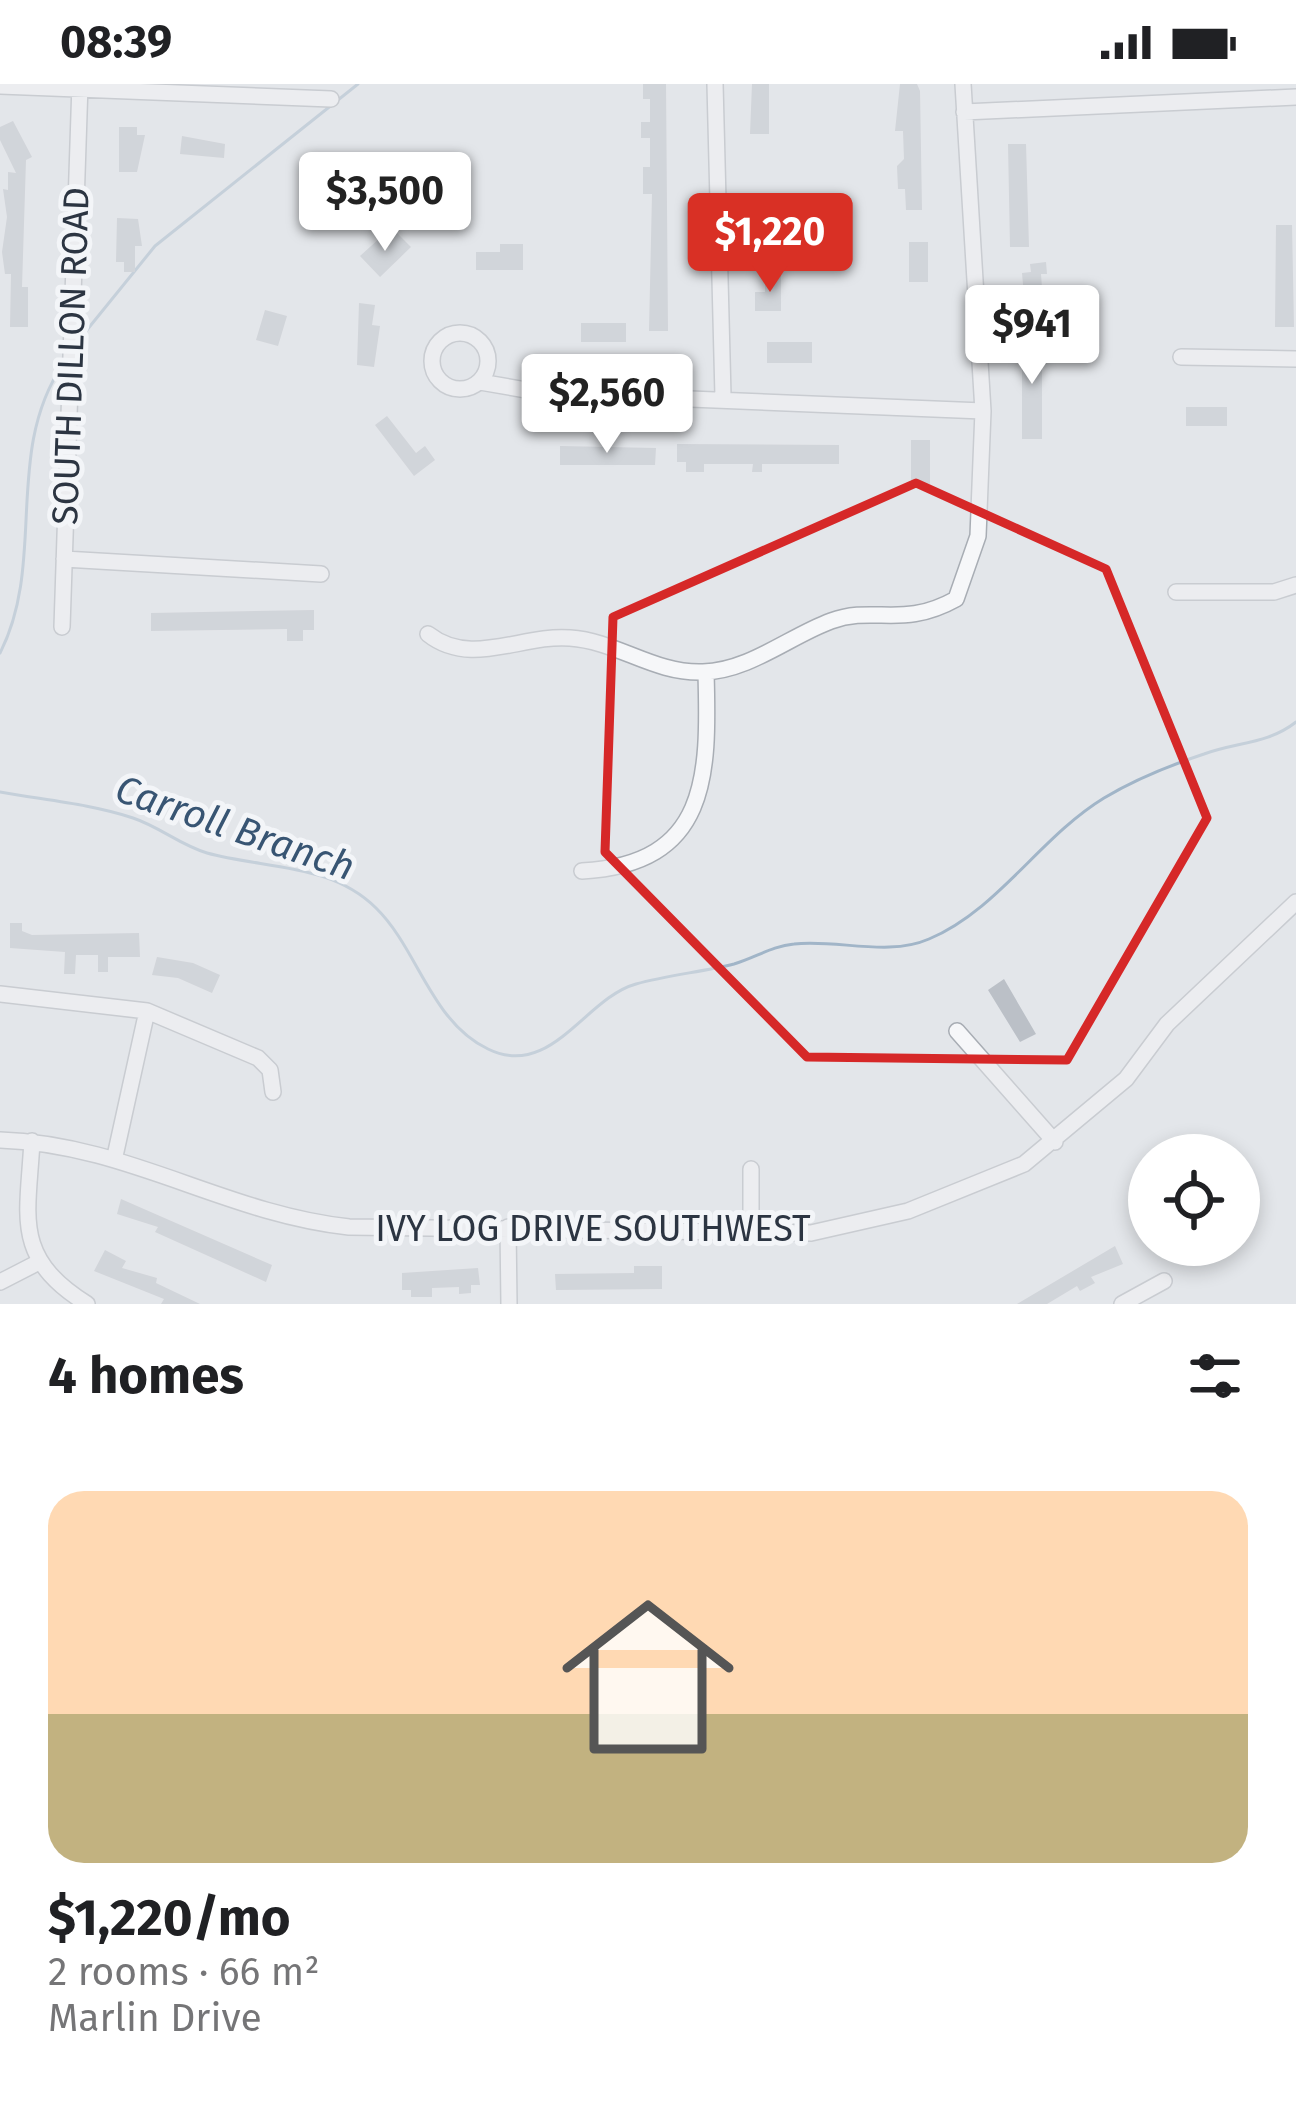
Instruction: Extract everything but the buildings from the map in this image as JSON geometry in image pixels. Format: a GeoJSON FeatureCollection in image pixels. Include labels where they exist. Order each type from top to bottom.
{"type":"FeatureCollection","features":[{"type":"Feature","properties":{"kind":"street"},"geometry":{"type":"LineString","coordinates":[[715,84],[723,396]]}},
{"type":"Feature","properties":{"kind":"street"},"geometry":{"type":"LineString","coordinates":[[428,634],[458,649],[484,651],[548,637],[576,638],[672,670],[706,673],[732,667],[836,619],[926,616],[956,599],[978,536],[982,411],[963,84]]}},
{"type":"Feature","properties":{"kind":"street"},"geometry":{"type":"LineString","coordinates":[[0,86],[331,99]]}},
{"type":"Feature","properties":{"kind":"street","name":"SOUTH DILLON ROAD"},"geometry":{"type":"LineString","coordinates":[[62,627],[80,86]]}},
{"type":"Feature","properties":{"kind":"street"},"geometry":{"type":"LineString","coordinates":[[964,112],[1296,97]]}},
{"type":"Feature","properties":{"kind":"street"},"geometry":{"type":"LineString","coordinates":[[1181,357],[1296,359]]}},
{"type":"Feature","properties":{"kind":"street"},"geometry":{"type":"LineString","coordinates":[[480,382],[543,393],[723,396],[982,411]]}},
{"type":"Feature","properties":{"kind":"street"},"geometry":{"type":"LineString","coordinates":[[64,559],[321,574]]}},
{"type":"Feature","properties":{"kind":"street"},"geometry":{"type":"LineString","coordinates":[[1175,592],[1274,592],[1296,585]]}},
{"type":"Feature","properties":{"kind":"street"},"geometry":{"type":"LineString","coordinates":[[582,871],[625,868],[669,844],[686,825],[703,776],[706,673]]}},
{"type":"Feature","properties":{"kind":"street","name":"IVY LOG DRIVE SOUTHWEST"},"geometry":{"type":"LineString","coordinates":[[0,1140],[116,1156],[294,1222],[349,1228],[811,1233],[908,1211],[1010,1171],[1055,1142],[1126,1078],[1167,1024],[1295,904]]}},
{"type":"Feature","properties":{"kind":"street"},"geometry":{"type":"LineString","coordinates":[[0,994],[147,1011],[258,1058],[270,1070],[273,1092]]}},
{"type":"Feature","properties":{"kind":"street"},"geometry":{"type":"LineString","coordinates":[[116,1156],[147,1011]]}},
{"type":"Feature","properties":{"kind":"street"},"geometry":{"type":"LineString","coordinates":[[957,1031],[1055,1142]]}},
{"type":"Feature","properties":{"kind":"street"},"geometry":{"type":"LineString","coordinates":[[32,1141],[24,1210],[39,1262],[87,1304]]}},
{"type":"Feature","properties":{"kind":"street"},"geometry":{"type":"LineString","coordinates":[[751,1169],[751,1231]]}},
{"type":"Feature","properties":{"kind":"street"},"geometry":{"type":"LineString","coordinates":[[508,1228],[509,1304]]}},
{"type":"Feature","properties":{"kind":"street"},"geometry":{"type":"LineString","coordinates":[[0,1282],[39,1262]]}},
{"type":"Feature","properties":{"kind":"street"},"geometry":{"type":"LineString","coordinates":[[1122,1304],[1164,1281]]}},
{"type":"Feature","properties":{"kind":"highlighted area"},"geometry":{"type":"Polygon","coordinates":[[[916,483],[1106,569],[1207,818],[1067,1060],[807,1057],[605,852],[613,617],[916,483]]]}},
{"type":"Feature","properties":{"kind":"waterway"},"geometry":{"type":"LineString","coordinates":[[78,341],[155,246],[358,84]]}},
{"type":"Feature","properties":{"kind":"waterway"},"geometry":{"type":"LineString","coordinates":[[0,653],[21,582],[34,434],[45,398],[63,364]]}},
{"type":"Feature","properties":{"kind":"waterway","name":"Carroll Branch"},"geometry":{"type":"LineString","coordinates":[[0,792],[117,813],[207,853],[339,883],[358,893],[391,925],[452,1021],[488,1049],[510,1056],[549,1046],[600,1004],[636,984],[734,964],[786,945],[897,947],[929,939],[976,910],[1059,832],[1104,798],[1166,768],[1263,739],[1296,722]]}}]}
